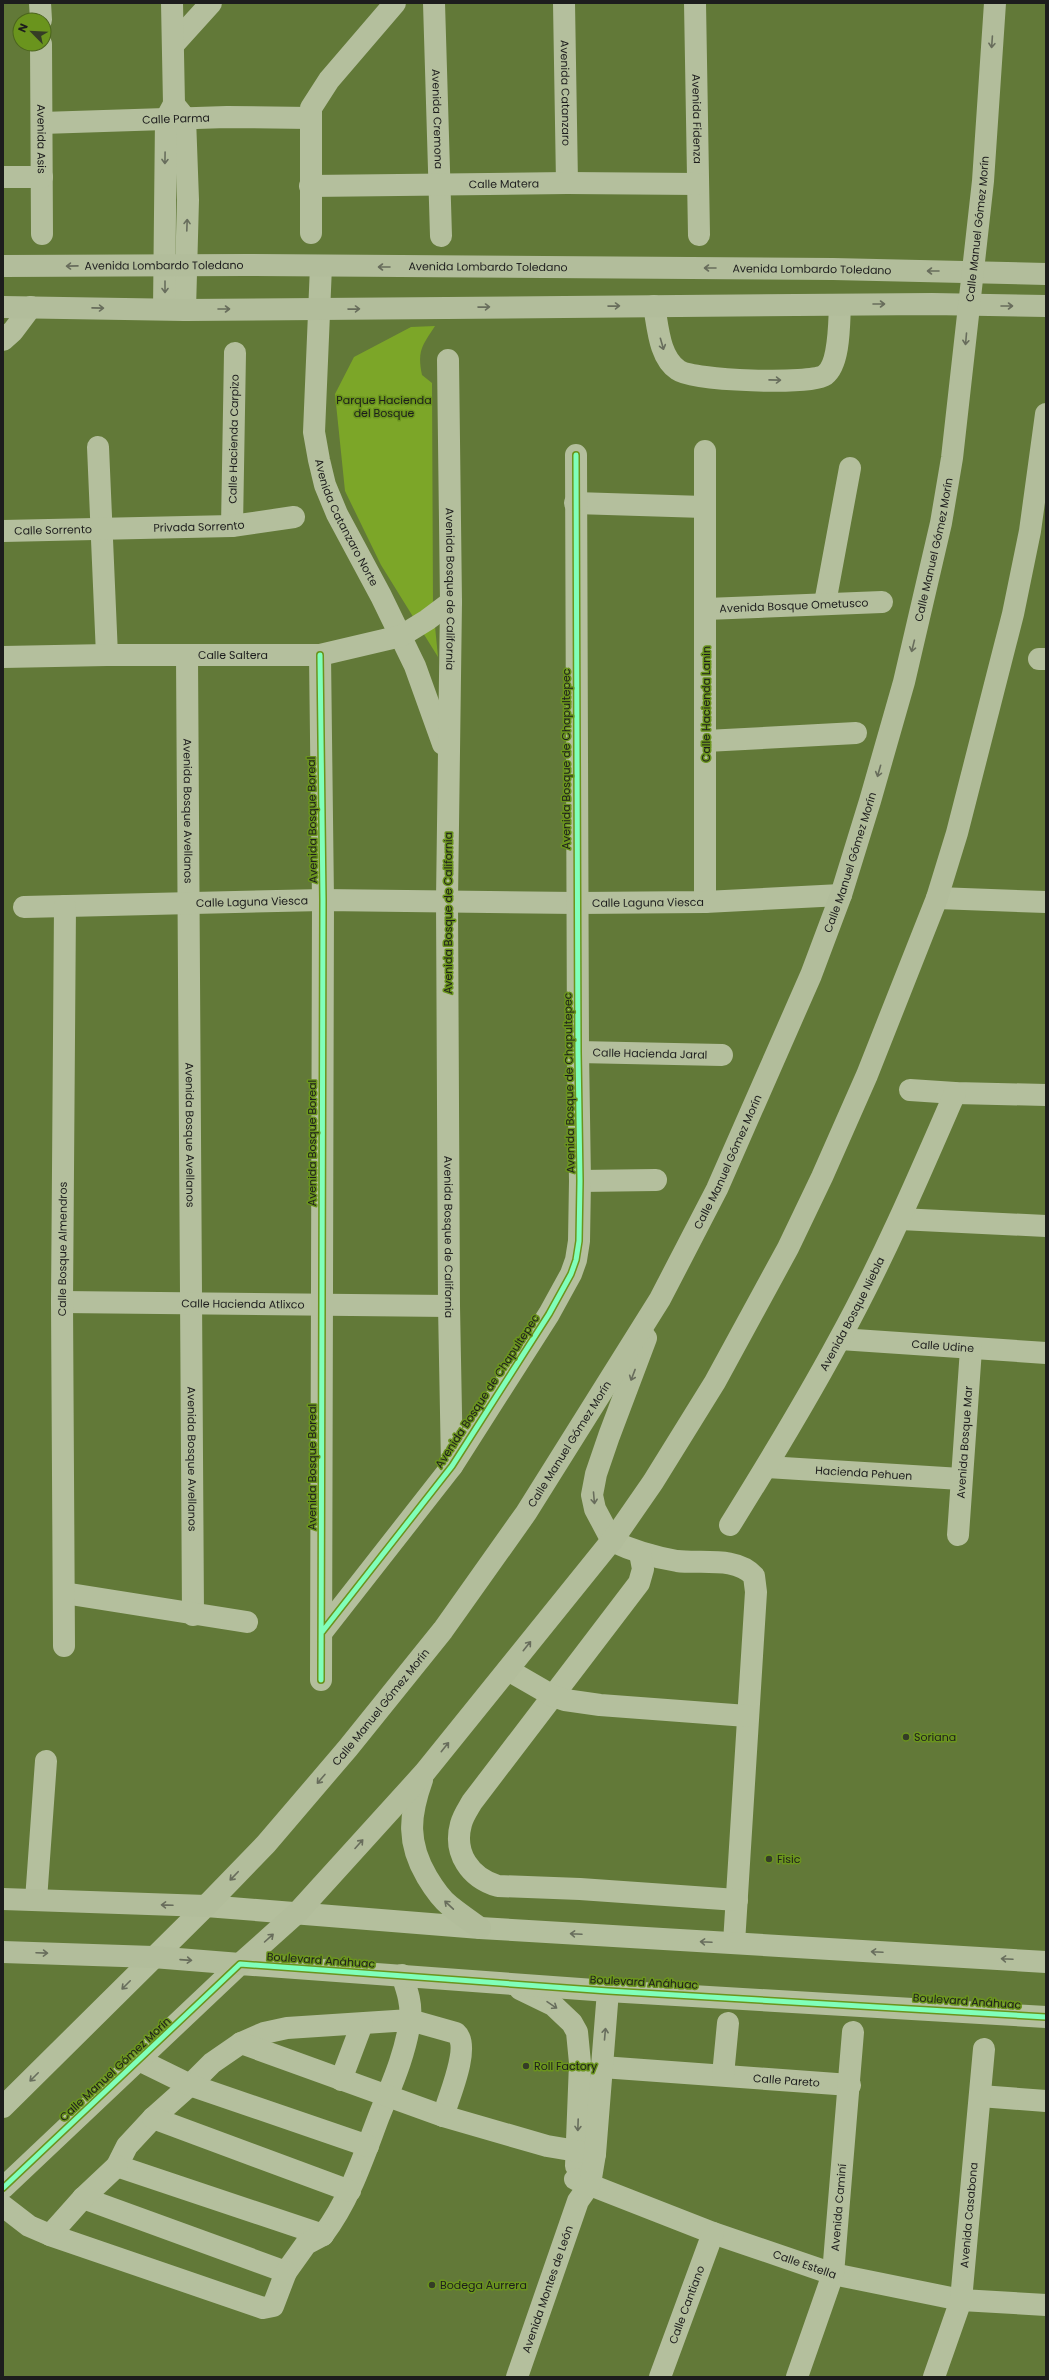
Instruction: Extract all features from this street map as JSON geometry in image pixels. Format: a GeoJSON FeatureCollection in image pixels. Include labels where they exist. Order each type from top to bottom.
{"type":"FeatureCollection","features":[{"type":"Feature","properties":{"kind":"main road","name":"Calle Manuel Gómez Morín"},"geometry":{"type":"LineString","coordinates":[[206,1906],[266,1844],[348,1748],[443,1630],[526,1513],[660,1299],[717,1189],[754,1109],[811,975],[840,895],[904,682],[927,590],[952,458],[982,181],[995,3]]}},
{"type":"Feature","properties":{"kind":"main road","name":"Avenida Lombardo Toledano"},"geometry":{"type":"LineString","coordinates":[[3,266],[186,264],[972,271],[1046,274]]}},
{"type":"Feature","properties":{"kind":"main road"},"geometry":{"type":"LineString","coordinates":[[3,307],[320,309],[840,304],[969,304],[1046,306]]}},
{"type":"Feature","properties":{"kind":"main road","name":"Calle Manuel Gómez Morín"},"geometry":{"type":"LineString","coordinates":[[240,1964],[298,1912],[425,1772],[612,1541],[653,1482],[715,1382],[788,1248],[822,1177],[867,1076],[937,898],[957,833],[1013,614],[1030,530],[1046,414]]}},
{"type":"Feature","properties":{"kind":"main road"},"geometry":{"type":"LineString","coordinates":[[612,1541],[595,1509],[592,1495],[596,1474],[660,1299]]}},
{"type":"Feature","properties":{"kind":"main road"},"geometry":{"type":"LineString","coordinates":[[425,1772],[416,1798],[412,1816],[412,1840],[419,1863],[433,1886],[449,1906],[480,1928]]}},
{"type":"Feature","properties":{"kind":"main road"},"geometry":{"type":"LineString","coordinates":[[3,1899],[206,1906]]}},
{"type":"Feature","properties":{"kind":"main road","name":"Boulevard Anáhuac"},"geometry":{"type":"LineString","coordinates":[[3,1952],[153,1957],[240,1964]]}},
{"type":"Feature","properties":{"kind":"street"},"geometry":{"type":"LineString","coordinates":[[172,3],[175,114],[188,200],[186,264],[174,309]]}},
{"type":"Feature","properties":{"kind":"street"},"geometry":{"type":"LineString","coordinates":[[173,45],[211,3]]}},
{"type":"Feature","properties":{"kind":"street"},"geometry":{"type":"LineString","coordinates":[[311,233],[311,108],[329,80],[395,3]]}},
{"type":"Feature","properties":{"kind":"street","name":"Avenida Cremona"},"geometry":{"type":"LineString","coordinates":[[434,3],[441,236]]}},
{"type":"Feature","properties":{"kind":"street","name":"Avenida Catanzaro"},"geometry":{"type":"LineString","coordinates":[[564,3],[567,183]]}},
{"type":"Feature","properties":{"kind":"street","name":"Avenida Fidenza"},"geometry":{"type":"LineString","coordinates":[[695,3],[700,235]]}},
{"type":"Feature","properties":{"kind":"street","name":"Avenida Asis"},"geometry":{"type":"LineString","coordinates":[[41,52],[42,234]]}},
{"type":"Feature","properties":{"kind":"street"},"geometry":{"type":"LineString","coordinates":[[174,309],[165,265],[166,201],[175,114]]}},
{"type":"Feature","properties":{"kind":"street","name":"Calle Parma"},"geometry":{"type":"LineString","coordinates":[[42,123],[175,114],[310,118]]}},
{"type":"Feature","properties":{"kind":"street"},"geometry":{"type":"LineString","coordinates":[[3,177],[42,177]]}},
{"type":"Feature","properties":{"kind":"street","name":"Calle Matera"},"geometry":{"type":"LineString","coordinates":[[310,186],[567,183],[698,184]]}},
{"type":"Feature","properties":{"kind":"street"},"geometry":{"type":"LineString","coordinates":[[166,201],[188,200]]}},
{"type":"Feature","properties":{"kind":"street","name":"Avenida Catanzaro Norte"},"geometry":{"type":"LineString","coordinates":[[321,266],[314,432],[325,485],[337,514],[401,636],[426,692],[449,763]]}},
{"type":"Feature","properties":{"kind":"street"},"geometry":{"type":"LineString","coordinates":[[654,306],[664,353],[678,371],[697,376],[729,379],[801,381],[826,375],[831,368],[835,358],[840,304]]}},
{"type":"Feature","properties":{"kind":"street"},"geometry":{"type":"LineString","coordinates":[[3,340],[13,331],[31,307]]}},
{"type":"Feature","properties":{"kind":"street","name":"Calle Hacienda Carpizo"},"geometry":{"type":"LineString","coordinates":[[232,526],[235,352]]}},
{"type":"Feature","properties":{"kind":"street","name":"Avenida Bosque de California"},"geometry":{"type":"LineString","coordinates":[[448,360],[451,602],[447,900],[449,1306],[452,1466]]}},
{"type":"Feature","properties":{"kind":"street"},"geometry":{"type":"LineString","coordinates":[[98,447],[107,654]]}},
{"type":"Feature","properties":{"kind":"street","name":"Calle Hacienda Lanin"},"geometry":{"type":"LineString","coordinates":[[705,451],[705,902]]}},
{"type":"Feature","properties":{"kind":"street","name":"Avenida Bosque de Chapultepec"},"geometry":{"type":"LineString","coordinates":[[322,1632],[452,1466],[549,1314],[571,1274],[579,1241],[580,1181],[577,903],[576,455]]}},
{"type":"Feature","properties":{"kind":"street"},"geometry":{"type":"LineString","coordinates":[[825,603],[850,468]]}},
{"type":"Feature","properties":{"kind":"street"},"geometry":{"type":"LineString","coordinates":[[575,503],[704,507]]}},
{"type":"Feature","properties":{"kind":"street","name":"Privada Sorrento"},"geometry":{"type":"LineString","coordinates":[[102,529],[232,526],[294,517]]}},
{"type":"Feature","properties":{"kind":"street","name":"Calle Sorrento"},"geometry":{"type":"LineString","coordinates":[[3,531],[102,529]]}},
{"type":"Feature","properties":{"kind":"street","name":"Calle Saltera"},"geometry":{"type":"LineString","coordinates":[[3,657],[107,654],[188,656],[320,655],[401,636],[451,602]]}},
{"type":"Feature","properties":{"kind":"street","name":"Avenida Bosque Ometusco"},"geometry":{"type":"LineString","coordinates":[[706,610],[825,603],[882,602]]}},
{"type":"Feature","properties":{"kind":"street","name":"Avenida Bosque Boreal"},"geometry":{"type":"LineString","coordinates":[[320,655],[323,900],[321,1680]]}},
{"type":"Feature","properties":{"kind":"street","name":"Avenida Bosque Avellanos"},"geometry":{"type":"LineString","coordinates":[[188,656],[193,1615]]}},
{"type":"Feature","properties":{"kind":"street"},"geometry":{"type":"LineString","coordinates":[[706,741],[856,733]]}},
{"type":"Feature","properties":{"kind":"street","name":"Calle Laguna Viesca"},"geometry":{"type":"LineString","coordinates":[[24,907],[323,900],[447,900],[577,903],[705,902],[840,895]]}},
{"type":"Feature","properties":{"kind":"street"},"geometry":{"type":"LineString","coordinates":[[937,898],[1046,902]]}},
{"type":"Feature","properties":{"kind":"street","name":"Calle Bosque Almendros"},"geometry":{"type":"LineString","coordinates":[[64,1646],[62,1302],[65,906]]}},
{"type":"Feature","properties":{"kind":"street","name":"Calle Hacienda Jaral"},"geometry":{"type":"LineString","coordinates":[[578,1052],[722,1055]]}},
{"type":"Feature","properties":{"kind":"street"},"geometry":{"type":"LineString","coordinates":[[910,1090],[955,1094],[1046,1095]]}},
{"type":"Feature","properties":{"kind":"street","name":"Avenida Bosque Niebla"},"geometry":{"type":"LineString","coordinates":[[730,1525],[766,1467],[840,1339],[900,1219],[955,1094]]}},
{"type":"Feature","properties":{"kind":"street"},"geometry":{"type":"LineString","coordinates":[[580,1181],[656,1180]]}},
{"type":"Feature","properties":{"kind":"street"},"geometry":{"type":"LineString","coordinates":[[900,1219],[1046,1226]]}},
{"type":"Feature","properties":{"kind":"street","name":"Calle Hacienda Atlixco"},"geometry":{"type":"LineString","coordinates":[[62,1302],[449,1306]]}},
{"type":"Feature","properties":{"kind":"street","name":"Calle Udine"},"geometry":{"type":"LineString","coordinates":[[840,1339],[1046,1353]]}},
{"type":"Feature","properties":{"kind":"street","name":"Avenida Bosque Mar"},"geometry":{"type":"LineString","coordinates":[[958,1535],[971,1349]]}},
{"type":"Feature","properties":{"kind":"street","name":"Hacienda Pehuen"},"geometry":{"type":"LineString","coordinates":[[766,1467],[961,1479]]}},
{"type":"Feature","properties":{"kind":"street"},"geometry":{"type":"LineString","coordinates":[[612,1541],[640,1553],[678,1561],[742,1567],[754,1576],[756,1592],[747,1716],[734,1943]]}},
{"type":"Feature","properties":{"kind":"street"},"geometry":{"type":"LineString","coordinates":[[640,1553],[643,1569],[639,1583],[472,1802],[462,1822],[458,1835],[460,1847],[468,1868],[486,1883],[509,1888],[580,1889],[737,1900]]}},
{"type":"Feature","properties":{"kind":"street"},"geometry":{"type":"LineString","coordinates":[[64,1593],[193,1615],[246,1622]]}},
{"type":"Feature","properties":{"kind":"street"},"geometry":{"type":"LineString","coordinates":[[508,1670],[553,1696],[600,1705],[747,1716]]}},
{"type":"Feature","properties":{"kind":"street"},"geometry":{"type":"LineString","coordinates":[[36,1900],[46,1761]]}},
{"type":"Feature","properties":{"kind":"street"},"geometry":{"type":"LineString","coordinates":[[206,1906],[298,1912],[480,1928],[1046,1962]]}},
{"type":"Feature","properties":{"kind":"street","name":"Calle Manuel Gómez Morín"},"geometry":{"type":"LineString","coordinates":[[3,2107],[206,1906]]}},
{"type":"Feature","properties":{"kind":"street","name":"Calle Manuel Gómez Morín"},"geometry":{"type":"LineString","coordinates":[[3,2188],[240,1964]]}},
{"type":"Feature","properties":{"kind":"street","name":"Boulevard Anáhuac"},"geometry":{"type":"LineString","coordinates":[[240,1964],[608,1991],[1046,2017]]}},
{"type":"Feature","properties":{"kind":"street"},"geometry":{"type":"LineString","coordinates":[[3,2206],[29,2226],[50,2235],[264,2308],[273,2306],[286,2272],[306,2244],[323,2235],[343,2206],[368,2146],[399,2064],[410,2020],[410,1997],[402,1976]]}},
{"type":"Feature","properties":{"kind":"street","name":"Avenida Montes de León"},"geometry":{"type":"LineString","coordinates":[[504,1983],[553,2005],[572,2023],[577,2032],[586,2154]]}},
{"type":"Feature","properties":{"kind":"street","name":"Avenida Montes de León"},"geometry":{"type":"LineString","coordinates":[[517,2377],[581,2188],[602,2067],[608,1991]]}},
{"type":"Feature","properties":{"kind":"street"},"geometry":{"type":"LineString","coordinates":[[50,2235],[83,2198],[118,2166],[127,2146],[153,2118],[190,2086],[212,2063],[241,2043],[264,2033],[287,2028],[410,2020],[456,2033],[462,2042],[461,2056],[443,2116]]}},
{"type":"Feature","properties":{"kind":"street"},"geometry":{"type":"LineString","coordinates":[[723,2075],[728,2023]]}},
{"type":"Feature","properties":{"kind":"street"},"geometry":{"type":"LineString","coordinates":[[340,2080],[362,2024]]}},
{"type":"Feature","properties":{"kind":"street","name":"Avenida Caminí"},"geometry":{"type":"LineString","coordinates":[[797,2377],[833,2274],[850,2085],[853,2032]]}},
{"type":"Feature","properties":{"kind":"street"},"geometry":{"type":"LineString","coordinates":[[241,2043],[443,2116],[510,2136],[586,2154]]}},
{"type":"Feature","properties":{"kind":"street","name":"Avenida Casabona"},"geometry":{"type":"LineString","coordinates":[[934,2377],[961,2300],[984,2048]]}},
{"type":"Feature","properties":{"kind":"street"},"geometry":{"type":"LineString","coordinates":[[140,2060],[190,2086],[368,2146]]}},
{"type":"Feature","properties":{"kind":"street","name":"Calle Pareto"},"geometry":{"type":"LineString","coordinates":[[602,2067],[850,2085]]}},
{"type":"Feature","properties":{"kind":"street"},"geometry":{"type":"LineString","coordinates":[[980,2096],[1046,2101]]}},
{"type":"Feature","properties":{"kind":"street"},"geometry":{"type":"LineString","coordinates":[[153,2118],[350,2191]]}},
{"type":"Feature","properties":{"kind":"street"},"geometry":{"type":"LineString","coordinates":[[118,2166],[323,2235]]}},
{"type":"Feature","properties":{"kind":"street","name":"Calle Estella"},"geometry":{"type":"LineString","coordinates":[[581,2188],[833,2274],[961,2300],[1046,2306]]}},
{"type":"Feature","properties":{"kind":"street"},"geometry":{"type":"LineString","coordinates":[[83,2198],[286,2272]]}},
{"type":"Feature","properties":{"kind":"street","name":"Calle Cantiano"},"geometry":{"type":"LineString","coordinates":[[660,2377],[713,2233]]}},
{"type":"Feature","properties":{"kind":"green space","name":"Parque Hacienda del Bosque"},"geometry":{"type":"Polygon","coordinates":[[[435,326],[424,344],[420,354],[420,360],[422,375],[432,383],[433,606],[438,657],[381,565],[345,491],[335,394],[354,357],[411,327],[435,326]]]}},
{"type":"Feature","properties":{"kind":"cycle path"},"geometry":{"type":"LineString","coordinates":[[322,1632],[452,1466],[549,1314],[571,1274],[576,1260],[579,1241],[580,1181],[578,1052],[576,455]]}},
{"type":"Feature","properties":{"kind":"cycle path"},"geometry":{"type":"LineString","coordinates":[[320,655],[323,900],[321,1680]]}},
{"type":"Feature","properties":{"kind":"cycle path"},"geometry":{"type":"LineString","coordinates":[[3,2188],[240,1964],[608,1991],[1046,2017]]}},
{"type":"Feature","properties":{"kind":"place","name":"Soriana"},"geometry":{"type":"Point","coordinates":[906,1737]}},
{"type":"Feature","properties":{"kind":"place","name":"Fisic"},"geometry":{"type":"Point","coordinates":[769,1859]}},
{"type":"Feature","properties":{"kind":"place","name":"Roll Factory"},"geometry":{"type":"Point","coordinates":[526,2066]}},
{"type":"Feature","properties":{"kind":"place","name":"Bodega Aurrera"},"geometry":{"type":"Point","coordinates":[432,2285]}}]}
